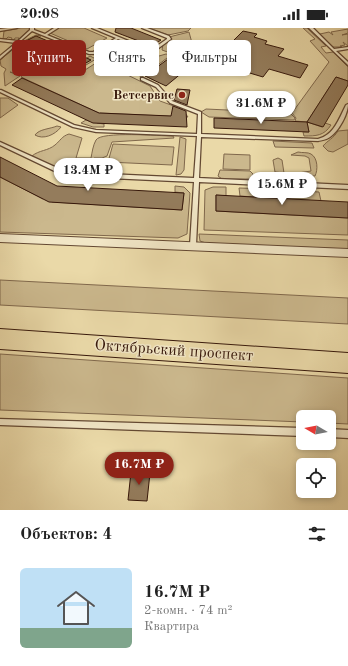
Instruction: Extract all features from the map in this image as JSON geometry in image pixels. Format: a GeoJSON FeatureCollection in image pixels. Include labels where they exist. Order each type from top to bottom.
{"type":"FeatureCollection","features":[{"type":"Feature","properties":{"kind":"main road","name":"Октябрьский проспект"},"geometry":{"type":"LineString","coordinates":[[0,339],[348,363]]}},
{"type":"Feature","properties":{"kind":"street"},"geometry":{"type":"LineString","coordinates":[[0,238],[193,245],[348,253]]}},
{"type":"Feature","properties":{"kind":"lane"},"geometry":{"type":"LineString","coordinates":[[0,30],[14,28]]}},
{"type":"Feature","properties":{"kind":"lane"},"geometry":{"type":"LineString","coordinates":[[44,35],[56,28]]}},
{"type":"Feature","properties":{"kind":"lane"},"geometry":{"type":"LineString","coordinates":[[94,28],[148,50],[155,49],[169,39],[168,37],[144,28]]}},
{"type":"Feature","properties":{"kind":"lane"},"geometry":{"type":"LineString","coordinates":[[311,28],[348,64]]}},
{"type":"Feature","properties":{"kind":"lane"},"geometry":{"type":"LineString","coordinates":[[21,40],[32,29],[89,53],[94,52],[118,38]]}},
{"type":"Feature","properties":{"kind":"lane"},"geometry":{"type":"LineString","coordinates":[[0,40],[12,41]]}},
{"type":"Feature","properties":{"kind":"lane"},"geometry":{"type":"LineString","coordinates":[[0,58],[12,48]]}},
{"type":"Feature","properties":{"kind":"lane"},"geometry":{"type":"LineString","coordinates":[[334,50],[348,48]]}},
{"type":"Feature","properties":{"kind":"lane"},"geometry":{"type":"LineString","coordinates":[[142,79],[157,86],[171,102],[200,113],[193,245]]}},
{"type":"Feature","properties":{"kind":"lane"},"geometry":{"type":"LineString","coordinates":[[0,91],[83,129],[199,135],[326,139],[333,135],[348,105]]}},
{"type":"Feature","properties":{"kind":"lane"},"geometry":{"type":"LineString","coordinates":[[0,143],[65,174],[348,187]]}},
{"type":"Feature","properties":{"kind":"lane"},"geometry":{"type":"LineString","coordinates":[[0,422],[296,432]]}},
{"type":"Feature","properties":{"kind":"lane"},"geometry":{"type":"LineString","coordinates":[[336,433],[348,434]]}},
{"type":"Feature","properties":{"kind":"shaded area"},"geometry":{"type":"Polygon","coordinates":[[[30,28],[18,40],[19,38],[11,40],[12,38],[8,37],[3,39],[4,31],[30,28]]]}},
{"type":"Feature","properties":{"kind":"shaded area"},"geometry":{"type":"Polygon","coordinates":[[[58,28],[84,28],[107,38],[103,40],[94,40],[94,45],[87,49],[86,40],[66,40],[50,33],[58,28]]]}},
{"type":"Feature","properties":{"kind":"shaded area"},"geometry":{"type":"Polygon","coordinates":[[[148,28],[191,28],[188,31],[168,35],[148,28]]]}},
{"type":"Feature","properties":{"kind":"shaded area"},"geometry":{"type":"Polygon","coordinates":[[[303,28],[307,28],[326,46],[321,47],[326,53],[333,52],[348,67],[348,81],[336,77],[307,122],[295,121],[296,118],[292,113],[329,62],[310,41],[315,39],[303,28]]]}},
{"type":"Feature","properties":{"kind":"shaded area"},"geometry":{"type":"Polygon","coordinates":[[[348,29],[348,33],[342,35],[348,34],[348,46],[343,42],[345,45],[340,46],[342,47],[333,47],[320,34],[329,32],[333,35],[331,32],[348,29]]]}},
{"type":"Feature","properties":{"kind":"shaded area"},"geometry":{"type":"Polygon","coordinates":[[[189,32],[191,40],[167,40],[167,52],[162,50],[163,44],[169,37],[189,32]]]}},
{"type":"Feature","properties":{"kind":"shaded area"},"geometry":{"type":"Polygon","coordinates":[[[36,35],[41,36],[36,36],[26,40],[36,35]]]}},
{"type":"Feature","properties":{"kind":"shaded area"},"geometry":{"type":"Polygon","coordinates":[[[12,50],[12,72],[10,72],[12,73],[12,76],[20,76],[5,86],[4,73],[6,69],[1,66],[0,60],[12,50]]]}},
{"type":"Feature","properties":{"kind":"shaded area"},"geometry":{"type":"Polygon","coordinates":[[[167,54],[167,58],[159,64],[159,56],[167,54]]]}},
{"type":"Feature","properties":{"kind":"shaded area"},"geometry":{"type":"Polygon","coordinates":[[[90,56],[94,58],[94,60],[86,65],[86,63],[90,60],[87,58],[90,56]]]}},
{"type":"Feature","properties":{"kind":"shaded area"},"geometry":{"type":"Polygon","coordinates":[[[94,64],[94,76],[130,76],[150,86],[160,101],[182,109],[188,117],[100,113],[97,123],[104,124],[104,127],[93,127],[81,123],[86,120],[89,121],[99,113],[21,77],[86,76],[86,69],[94,64]]]}},
{"type":"Feature","properties":{"kind":"shaded area"},"geometry":{"type":"Polygon","coordinates":[[[0,98],[8,98],[18,105],[0,118],[0,98]]]}},
{"type":"Feature","properties":{"kind":"shaded area"},"geometry":{"type":"Polygon","coordinates":[[[206,109],[290,113],[295,118],[294,120],[209,117],[201,112],[206,109]]]}},
{"type":"Feature","properties":{"kind":"shaded area"},"geometry":{"type":"Polygon","coordinates":[[[307,122],[322,127],[325,123],[331,125],[326,131],[319,135],[304,136],[303,132],[309,132],[307,122]]]}},
{"type":"Feature","properties":{"kind":"shaded area"},"geometry":{"type":"Polygon","coordinates":[[[57,126],[61,127],[49,136],[42,137],[35,135],[42,130],[57,126]]]}},
{"type":"Feature","properties":{"kind":"shaded area"},"geometry":{"type":"Polygon","coordinates":[[[348,130],[348,144],[333,152],[328,151],[323,146],[338,131],[348,130]]]}},
{"type":"Feature","properties":{"kind":"shaded area"},"geometry":{"type":"Polygon","coordinates":[[[69,134],[82,138],[76,158],[91,158],[96,140],[100,137],[144,135],[173,136],[174,138],[112,142],[107,156],[102,158],[94,158],[95,161],[89,167],[81,167],[72,163],[63,168],[58,168],[32,156],[52,147],[63,137],[69,134]]]}},
{"type":"Feature","properties":{"kind":"shaded area"},"geometry":{"type":"Polygon","coordinates":[[[180,137],[186,139],[184,170],[181,174],[176,175],[180,137]]]}},
{"type":"Feature","properties":{"kind":"shaded area"},"geometry":{"type":"Polygon","coordinates":[[[273,141],[312,143],[314,148],[275,147],[273,141]]]}},
{"type":"Feature","properties":{"kind":"shaded area"},"geometry":{"type":"Polygon","coordinates":[[[113,144],[174,147],[172,165],[108,162],[113,144]]]}},
{"type":"Feature","properties":{"kind":"shaded area"},"geometry":{"type":"Polygon","coordinates":[[[298,152],[311,154],[315,158],[317,171],[315,176],[298,176],[298,173],[311,171],[309,158],[305,156],[291,155],[298,152]]]}},
{"type":"Feature","properties":{"kind":"shaded area"},"geometry":{"type":"Polygon","coordinates":[[[224,154],[250,155],[250,170],[223,169],[224,154]]]}},
{"type":"Feature","properties":{"kind":"shaded area"},"geometry":{"type":"Polygon","coordinates":[[[278,158],[282,160],[284,173],[275,172],[273,160],[278,158]]]}},
{"type":"Feature","properties":{"kind":"shaded area"},"geometry":{"type":"Polygon","coordinates":[[[220,170],[250,171],[253,174],[251,179],[222,179],[218,176],[220,170]]]}},
{"type":"Feature","properties":{"kind":"shaded area"},"geometry":{"type":"Polygon","coordinates":[[[0,177],[43,199],[57,186],[52,202],[182,210],[184,193],[175,192],[175,186],[184,187],[190,193],[187,234],[178,238],[0,232],[0,177]]]}},
{"type":"Feature","properties":{"kind":"shaded area"},"geometry":{"type":"Polygon","coordinates":[[[213,187],[226,187],[226,196],[216,195],[216,211],[348,218],[348,235],[204,230],[205,190],[213,187]]]}},
{"type":"Feature","properties":{"kind":"shaded area"},"geometry":{"type":"Polygon","coordinates":[[[239,188],[270,189],[271,198],[240,196],[239,188]]]}},
{"type":"Feature","properties":{"kind":"shaded area"},"geometry":{"type":"Polygon","coordinates":[[[282,190],[319,192],[321,201],[283,199],[282,190]]]}},
{"type":"Feature","properties":{"kind":"shaded area"},"geometry":{"type":"Polygon","coordinates":[[[199,234],[348,240],[348,249],[206,243],[200,241],[199,234]]]}},
{"type":"Feature","properties":{"kind":"shaded area"},"geometry":{"type":"Polygon","coordinates":[[[0,280],[348,298],[348,324],[0,305],[0,280]]]}},
{"type":"Feature","properties":{"kind":"shaded area"},"geometry":{"type":"Polygon","coordinates":[[[0,354],[348,378],[348,424],[336,423],[336,410],[296,410],[296,422],[0,410],[0,354]]]}},
{"type":"Feature","properties":{"kind":"building"},"geometry":{"type":"Polygon","coordinates":[[[116,28],[131,28],[161,40],[159,41],[159,40],[136,40],[115,32],[116,28]]]}},
{"type":"Feature","properties":{"kind":"building"},"geometry":{"type":"Polygon","coordinates":[[[243,31],[257,34],[254,37],[267,41],[265,44],[284,49],[278,56],[308,65],[300,78],[269,69],[263,77],[251,73],[251,40],[234,40],[243,31]]]}},
{"type":"Feature","properties":{"kind":"building"},"geometry":{"type":"Polygon","coordinates":[[[36,36],[45,40],[28,40],[36,36]]]}},
{"type":"Feature","properties":{"kind":"building"},"geometry":{"type":"Polygon","coordinates":[[[86,58],[91,60],[86,63],[86,58]]]}},
{"type":"Feature","properties":{"kind":"building"},"geometry":{"type":"Polygon","coordinates":[[[167,60],[167,76],[178,76],[166,86],[145,76],[159,76],[159,66],[167,60]]]}},
{"type":"Feature","properties":{"kind":"building"},"geometry":{"type":"Polygon","coordinates":[[[336,77],[348,81],[348,85],[323,127],[307,122],[336,77]]]}},
{"type":"Feature","properties":{"kind":"building"},"geometry":{"type":"Polygon","coordinates":[[[22,78],[99,113],[171,116],[173,106],[186,111],[187,127],[93,123],[12,85],[22,78]]]}},
{"type":"Feature","properties":{"kind":"building","name":"Ветсервис"},"geometry":{"type":"Polygon","coordinates":[[[177,89],[190,90],[187,105],[174,100],[177,89]]]}},
{"type":"Feature","properties":{"kind":"building"},"geometry":{"type":"Polygon","coordinates":[[[214,118],[307,122],[309,132],[214,128],[214,118]]]}},
{"type":"Feature","properties":{"kind":"building"},"geometry":{"type":"Polygon","coordinates":[[[0,157],[57,186],[184,193],[182,210],[49,202],[0,177],[0,157]]]}},
{"type":"Feature","properties":{"kind":"building"},"geometry":{"type":"Polygon","coordinates":[[[216,195],[348,202],[348,218],[216,211],[216,195]]]}},
{"type":"Feature","properties":{"kind":"building"},"geometry":{"type":"Polygon","coordinates":[[[131,472],[150,473],[147,501],[128,500],[131,472]]]}},
{"type":"Feature","properties":{"kind":"place","name":"Ветсервис"},"geometry":{"type":"Point","coordinates":[182,95]}}]}
